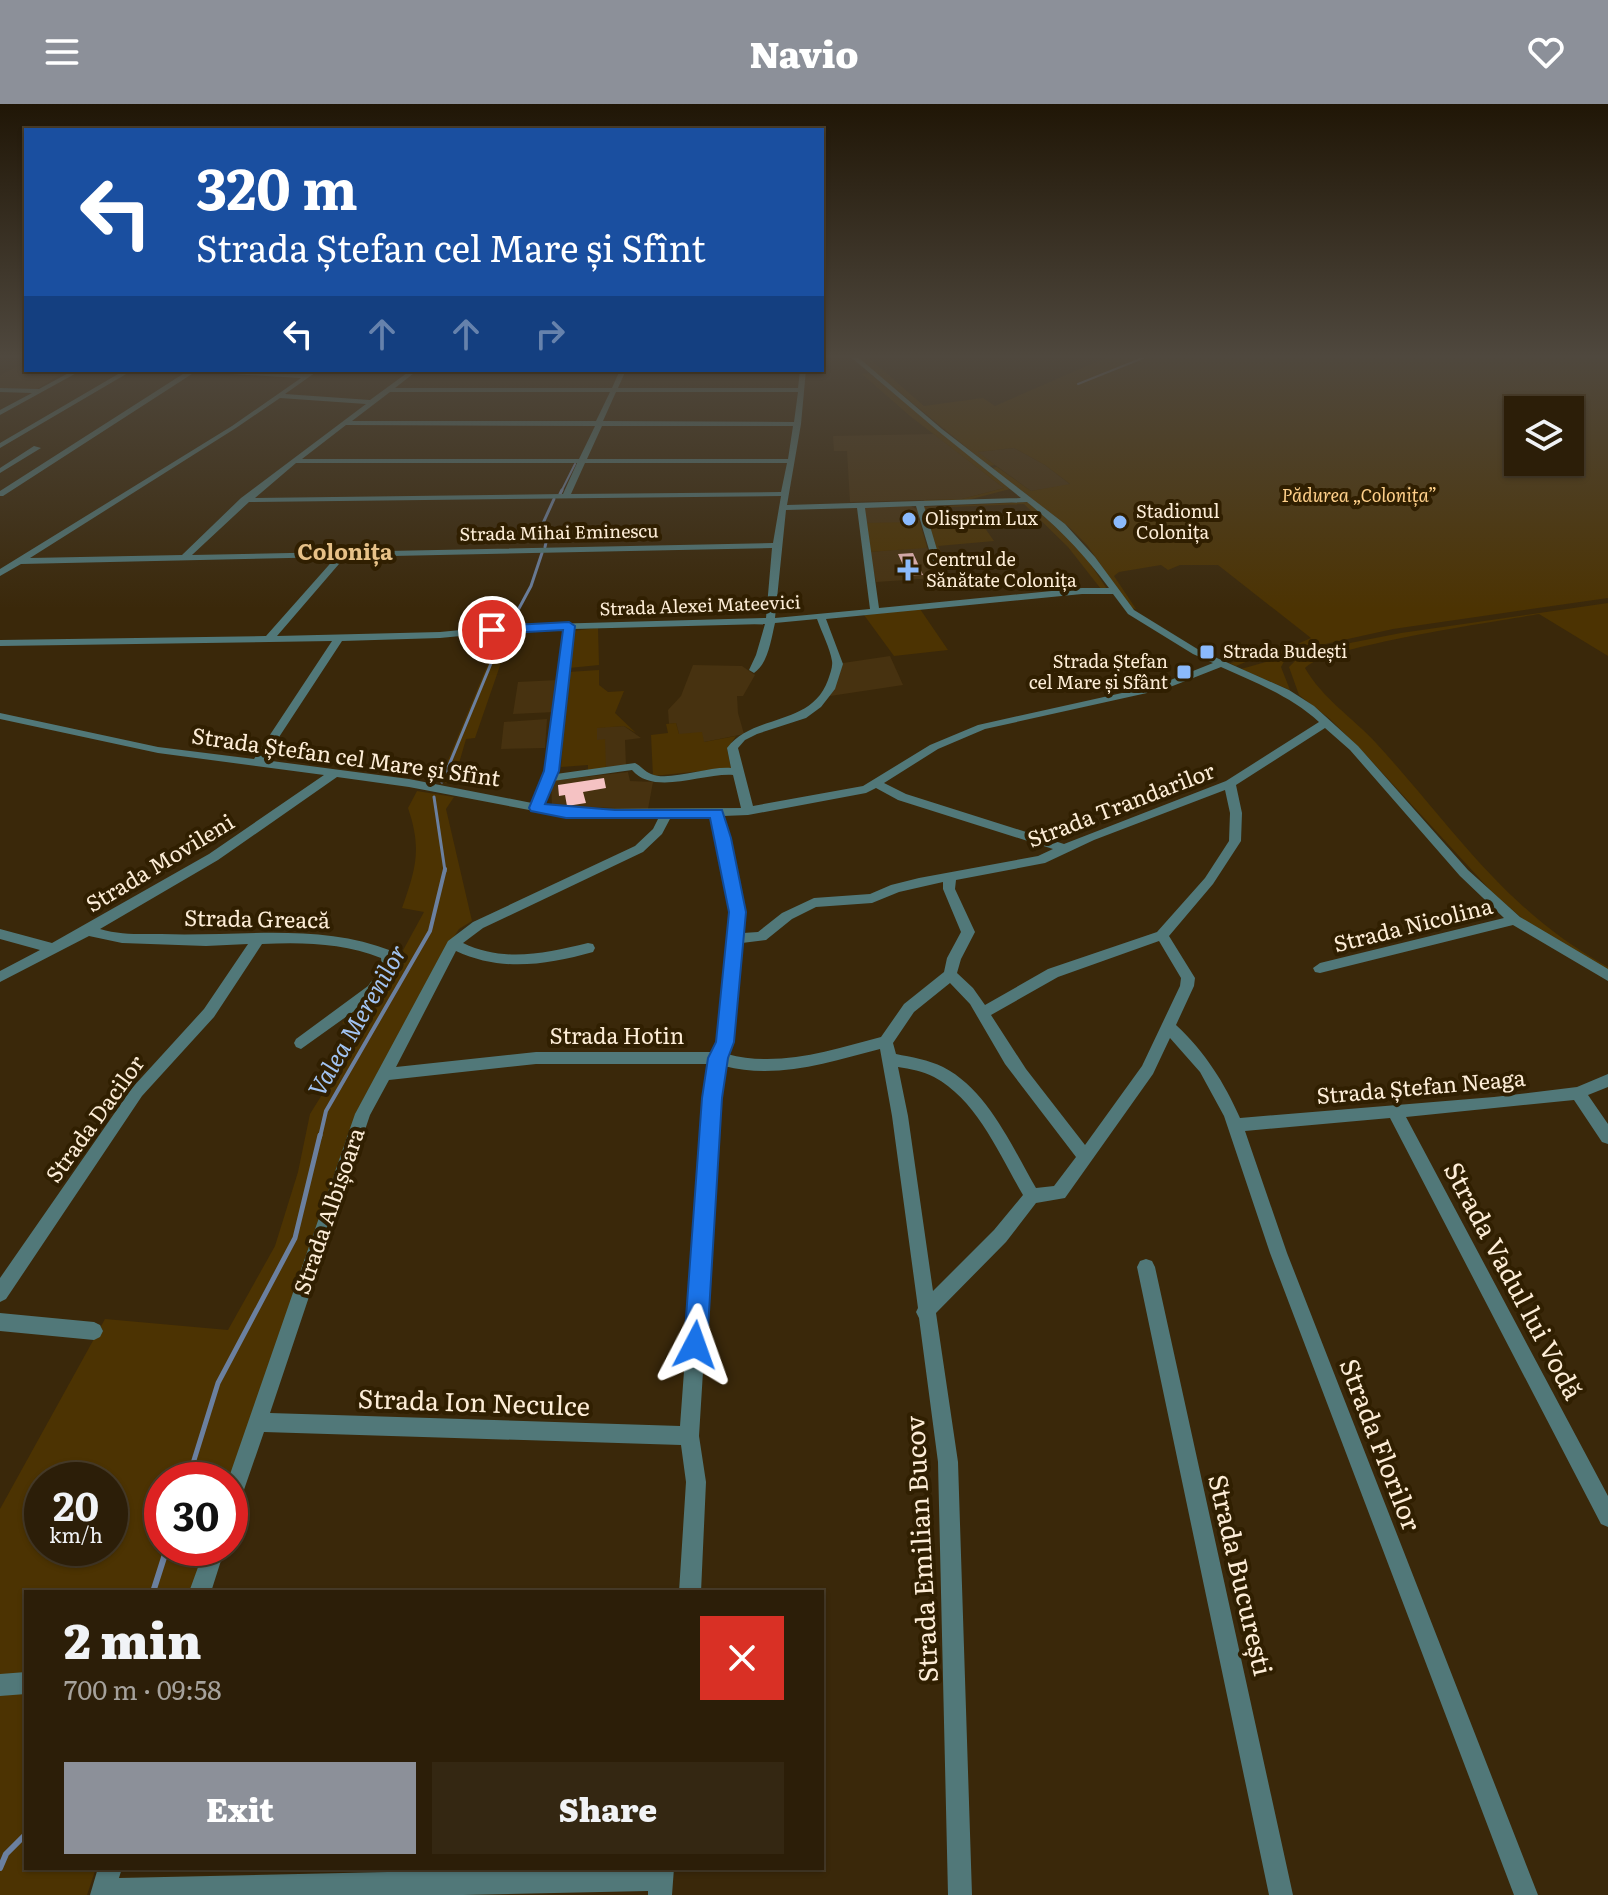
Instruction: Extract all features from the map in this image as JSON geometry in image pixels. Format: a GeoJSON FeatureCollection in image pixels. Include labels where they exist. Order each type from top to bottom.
{"type":"FeatureCollection","features":[{"type":"Feature","properties":{"kind":"street"},"geometry":{"type":"LineString","coordinates":[[0,494],[82,442]]}},
{"type":"Feature","properties":{"kind":"street"},"geometry":{"type":"LineString","coordinates":[[0,573],[211,442]]}},
{"type":"Feature","properties":{"kind":"street"},"geometry":{"type":"LineString","coordinates":[[185,557],[244,500],[319,442]]}},
{"type":"Feature","properties":{"kind":"street"},"geometry":{"type":"LineString","coordinates":[[566,497],[590,442]]}},
{"type":"Feature","properties":{"kind":"street"},"geometry":{"type":"LineString","coordinates":[[754,670],[761,658],[771,621],[776,545],[794,442]]}},
{"type":"Feature","properties":{"kind":"street"},"geometry":{"type":"LineString","coordinates":[[958,442],[1071,534],[1113,591],[1141,621],[1220,664],[1285,692],[1327,722],[1354,748],[1464,873],[1515,920],[1608,976]]}},
{"type":"Feature","properties":{"kind":"street"},"geometry":{"type":"LineString","coordinates":[[0,471],[37,448]]}},
{"type":"Feature","properties":{"kind":"street"},"geometry":{"type":"LineString","coordinates":[[295,461],[790,461]]}},
{"type":"Feature","properties":{"kind":"street"},"geometry":{"type":"LineString","coordinates":[[966,503],[1017,490]]}},
{"type":"Feature","properties":{"kind":"street"},"geometry":{"type":"LineString","coordinates":[[244,500],[784,494]]}},
{"type":"Feature","properties":{"kind":"street"},"geometry":{"type":"LineString","coordinates":[[783,508],[1030,500]]}},
{"type":"Feature","properties":{"kind":"street"},"geometry":{"type":"LineString","coordinates":[[919,504],[937,563]]}},
{"type":"Feature","properties":{"kind":"street"},"geometry":{"type":"LineString","coordinates":[[861,506],[875,612]]}},
{"type":"Feature","properties":{"kind":"street","name":"Strada Mihai Eminescu"},"geometry":{"type":"LineString","coordinates":[[20,561],[776,545]]}},
{"type":"Feature","properties":{"kind":"street"},"geometry":{"type":"LineString","coordinates":[[268,640],[343,554]]}},
{"type":"Feature","properties":{"kind":"street","name":"Strada Alexei Mateevici"},"geometry":{"type":"LineString","coordinates":[[0,643],[339,638],[569,626],[771,621],[1082,591],[1113,591]]}},
{"type":"Feature","properties":{"kind":"street"},"geometry":{"type":"LineString","coordinates":[[748,811],[732,748],[735,741],[799,717],[825,698],[838,664],[821,618]]}},
{"type":"Feature","properties":{"kind":"street"},"geometry":{"type":"LineString","coordinates":[[536,808],[550,778],[569,626]]}},
{"type":"Feature","properties":{"kind":"street"},"geometry":{"type":"LineString","coordinates":[[256,764],[339,638]]}},
{"type":"Feature","properties":{"kind":"street","name":"Strada Ștefan cel Mare și Sfînt"},"geometry":{"type":"LineString","coordinates":[[0,716],[158,750],[455,790],[566,813],[716,813],[748,811],[850,793],[877,784],[934,747],[982,727],[1161,687],[1220,664]]}},
{"type":"Feature","properties":{"kind":"street","name":"Strada Trandarilor"},"geometry":{"type":"LineString","coordinates":[[735,938],[761,937],[787,916],[814,903],[872,898],[895,888],[1041,860],[1062,848],[1230,784],[1327,722]]}},
{"type":"Feature","properties":{"kind":"street"},"geometry":{"type":"LineString","coordinates":[[550,778],[635,766],[646,778],[662,779],[718,771],[738,772]]}},
{"type":"Feature","properties":{"kind":"street","name":"Strada Movileni"},"geometry":{"type":"LineString","coordinates":[[0,977],[90,931],[232,847],[335,773]]}},
{"type":"Feature","properties":{"kind":"street"},"geometry":{"type":"LineString","coordinates":[[877,784],[902,797],[1062,848]]}},
{"type":"Feature","properties":{"kind":"street"},"geometry":{"type":"LineString","coordinates":[[985,1012],[1053,973],[1162,935],[1209,881],[1235,841],[1236,813],[1230,784]]}},
{"type":"Feature","properties":{"kind":"street"},"geometry":{"type":"LineString","coordinates":[[690,1590],[696,1482],[689,1436],[712,1098],[718,1058],[725,1042],[738,912],[716,813]]}},
{"type":"Feature","properties":{"kind":"street"},"geometry":{"type":"LineString","coordinates":[[588,948],[506,963],[475,956],[458,940],[639,849],[658,831],[666,814]]}},
{"type":"Feature","properties":{"kind":"street"},"geometry":{"type":"LineString","coordinates":[[950,877],[949,889],[968,932],[954,958],[950,975],[909,1008],[889,1050],[940,1072],[958,1085],[998,1139],[1032,1196]]}},
{"type":"Feature","properties":{"kind":"street","name":"Strada Nicolina"},"geometry":{"type":"LineString","coordinates":[[1320,968],[1515,920]]}},
{"type":"Feature","properties":{"kind":"street","name":"Strada Greacă"},"geometry":{"type":"LineString","coordinates":[[90,931],[106,936],[137,938],[301,938],[344,943],[387,955],[390,960],[385,977],[373,990],[301,1043]]}},
{"type":"Feature","properties":{"kind":"street"},"geometry":{"type":"LineString","coordinates":[[0,934],[54,949]]}},
{"type":"Feature","properties":{"kind":"street"},"geometry":{"type":"LineString","coordinates":[[925,1312],[1000,1236],[1032,1196],[1059,1193],[1148,1070],[1188,978],[1162,935]]}},
{"type":"Feature","properties":{"kind":"street","name":"Strada Dacilor"},"geometry":{"type":"LineString","coordinates":[[0,1293],[137,1092],[209,1013],[259,938]]}},
{"type":"Feature","properties":{"kind":"street","name":"Strada Albișoara"},"geometry":{"type":"LineString","coordinates":[[244,1462],[363,1114],[458,940]]}},
{"type":"Feature","properties":{"kind":"street"},"geometry":{"type":"LineString","coordinates":[[950,975],[966,987],[985,1012],[1000,1044],[1084,1156]]}},
{"type":"Feature","properties":{"kind":"street","name":"Strada Florilor"},"geometry":{"type":"LineString","coordinates":[[1168,1027],[1185,1040],[1203,1062],[1217,1084],[1235,1125],[1275,1242],[1526,1895]]}},
{"type":"Feature","properties":{"kind":"street","name":"Strada Hotin"},"geometry":{"type":"LineString","coordinates":[[383,1074],[536,1058],[718,1058],[739,1066],[774,1067],[889,1050]]}},
{"type":"Feature","properties":{"kind":"street","name":"Strada Emilian Bucov"},"geometry":{"type":"LineString","coordinates":[[889,1050],[948,1462],[960,1895]]}},
{"type":"Feature","properties":{"kind":"street","name":"Strada Ștefan Neaga"},"geometry":{"type":"LineString","coordinates":[[1235,1125],[1578,1093],[1608,1080]]}},
{"type":"Feature","properties":{"kind":"street"},"geometry":{"type":"LineString","coordinates":[[1578,1093],[1608,1137]]}},
{"type":"Feature","properties":{"kind":"street","name":"Strada Vadul lui Vodă"},"geometry":{"type":"LineString","coordinates":[[1395,1112],[1608,1517]]}},
{"type":"Feature","properties":{"kind":"street","name":"Strada București"},"geometry":{"type":"LineString","coordinates":[[1146,1267],[1281,1895]]}},
{"type":"Feature","properties":{"kind":"street"},"geometry":{"type":"LineString","coordinates":[[0,1322],[94,1331]]}},
{"type":"Feature","properties":{"kind":"street","name":"Strada Ion Neculce"},"geometry":{"type":"LineString","coordinates":[[257,1422],[689,1436]]}},
{"type":"Feature","properties":{"kind":"street"},"geometry":{"type":"LineString","coordinates":[[201,1590],[209,1566]]}},
{"type":"Feature","properties":{"kind":"street"},"geometry":{"type":"LineString","coordinates":[[0,1685],[24,1683]]}},
{"type":"Feature","properties":{"kind":"street"},"geometry":{"type":"LineString","coordinates":[[105,1885],[661,1880]]}},
{"type":"Feature","properties":{"kind":"shaded area"},"geometry":{"type":"Polygon","coordinates":[[[833,442],[944,442],[1004,488],[962,499],[850,502],[847,451],[834,451],[833,442]]]}},
{"type":"Feature","properties":{"kind":"shaded area"},"geometry":{"type":"Polygon","coordinates":[[[1014,448],[1045,465],[1071,485],[1031,491],[977,452],[1014,448]]]}},
{"type":"Feature","properties":{"kind":"shaded area"},"geometry":{"type":"Polygon","coordinates":[[[911,506],[918,510],[920,523],[865,523],[863,507],[911,506]]]}},
{"type":"Feature","properties":{"kind":"shaded area","name":"Centrul de Sănătate Colonița"},"geometry":{"type":"Polygon","coordinates":[[[927,547],[932,562],[950,577],[876,582],[869,552],[927,547]]]}},
{"type":"Feature","properties":{"kind":"shaded area"},"geometry":{"type":"Polygon","coordinates":[[[890,656],[903,685],[830,696],[843,663],[890,656]]]}},
{"type":"Feature","properties":{"kind":"shaded area"},"geometry":{"type":"Polygon","coordinates":[[[693,665],[742,666],[755,675],[743,696],[737,696],[744,734],[704,742],[679,734],[676,723],[669,724],[668,710],[681,696],[693,665]]]}},
{"type":"Feature","properties":{"kind":"shaded area"},"geometry":{"type":"Polygon","coordinates":[[[558,680],[555,712],[513,714],[518,682],[558,680]]]}},
{"type":"Feature","properties":{"kind":"shaded area"},"geometry":{"type":"Polygon","coordinates":[[[547,719],[545,748],[501,749],[504,722],[547,719]]]}},
{"type":"Feature","properties":{"kind":"shaded area"},"geometry":{"type":"Polygon","coordinates":[[[624,726],[641,738],[625,740],[626,766],[588,770],[588,728],[624,726]]]}},
{"type":"Feature","properties":{"kind":"shaded area"},"geometry":{"type":"Polygon","coordinates":[[[628,772],[630,781],[653,782],[648,809],[552,806],[551,781],[628,772]]]}},
{"type":"Feature","properties":{"kind":"green space"},"geometry":{"type":"Polygon","coordinates":[[[943,442],[952,442],[1010,489],[964,501],[924,500],[962,499],[1004,488],[943,442]]]}},
{"type":"Feature","properties":{"kind":"green space","name":"Pădurea „Colonița”"},"geometry":{"type":"Polygon","coordinates":[[[959,442],[1504,442],[1504,476],[1584,476],[1584,442],[1608,442],[1608,598],[1393,629],[1236,666],[1230,663],[1277,653],[1311,638],[1218,565],[1180,565],[1168,570],[1161,565],[1119,572],[1114,576],[1136,609],[1131,608],[1087,545],[1069,527],[992,468],[997,467],[1031,491],[1070,484],[1045,465],[1014,448],[978,452],[995,465],[989,466],[959,442]]]}},
{"type":"Feature","properties":{"kind":"green space"},"geometry":{"type":"Polygon","coordinates":[[[1029,502],[1083,553],[1107,589],[1101,589],[1068,547],[1024,504],[926,508],[932,528],[982,524],[994,541],[938,546],[946,561],[939,561],[932,545],[935,541],[931,540],[929,531],[932,530],[928,529],[924,507],[1029,502]]]}},
{"type":"Feature","properties":{"kind":"green space"},"geometry":{"type":"Polygon","coordinates":[[[865,523],[920,523],[927,547],[869,552],[865,523]]]}},
{"type":"Feature","properties":{"kind":"green space"},"geometry":{"type":"Polygon","coordinates":[[[1608,603],[1608,656],[1539,614],[1378,643],[1345,651],[1305,668],[1320,689],[1376,743],[1510,894],[1572,945],[1608,967],[1608,971],[1531,926],[1492,892],[1366,755],[1330,719],[1299,695],[1289,667],[1304,652],[1401,633],[1608,603]]]}},
{"type":"Feature","properties":{"kind":"green space"},"geometry":{"type":"Polygon","coordinates":[[[920,609],[948,650],[894,656],[864,615],[920,609]]]}},
{"type":"Feature","properties":{"kind":"green space"},"geometry":{"type":"Polygon","coordinates":[[[598,628],[599,665],[569,668],[572,631],[598,628]]]}},
{"type":"Feature","properties":{"kind":"green space"},"geometry":{"type":"Polygon","coordinates":[[[512,631],[475,738],[466,739],[453,784],[439,782],[501,632],[512,631]]]}},
{"type":"Feature","properties":{"kind":"green space"},"geometry":{"type":"Polygon","coordinates":[[[1287,656],[1281,667],[1290,690],[1241,669],[1287,656]]]}},
{"type":"Feature","properties":{"kind":"green space"},"geometry":{"type":"Polygon","coordinates":[[[599,670],[599,685],[608,692],[624,691],[615,713],[636,733],[624,726],[597,728],[597,740],[605,739],[606,768],[588,770],[588,765],[561,767],[568,672],[599,670]]]}},
{"type":"Feature","properties":{"kind":"green space"},"geometry":{"type":"Polygon","coordinates":[[[676,723],[679,734],[702,732],[704,742],[736,736],[727,749],[731,768],[653,776],[651,735],[668,733],[666,724],[676,723]]]}},
{"type":"Feature","properties":{"kind":"green space"},"geometry":{"type":"Polygon","coordinates":[[[417,791],[454,797],[446,809],[472,921],[459,929],[448,946],[363,1100],[236,1462],[144,1462],[144,1566],[201,1566],[193,1590],[24,1590],[24,1673],[0,1676],[0,1509],[24,1466],[24,1566],[128,1566],[128,1462],[26,1462],[105,1319],[228,1330],[275,1246],[298,1172],[310,1114],[362,1030],[342,1023],[389,976],[424,912],[402,908],[416,858],[415,835],[408,808],[417,791]]]}},
{"type":"Feature","properties":{"kind":"green space"},"geometry":{"type":"Polygon","coordinates":[[[24,1692],[24,1870],[95,1870],[87,1895],[0,1895],[0,1696],[24,1692]]]}},
{"type":"Feature","properties":{"kind":"building"},"geometry":{"type":"Polygon","coordinates":[[[913,553],[923,575],[908,576],[898,554],[913,553]]]}},
{"type":"Feature","properties":{"kind":"building"},"geometry":{"type":"Polygon","coordinates":[[[604,778],[606,788],[583,792],[586,803],[567,806],[565,795],[559,796],[558,785],[604,778]]]}},
{"type":"Feature","properties":{"kind":"waterway","name":"Valea Merenilor"},"geometry":{"type":"LineString","coordinates":[[560,494],[575,464]]}},
{"type":"Feature","properties":{"kind":"waterway","name":"Valea Merenilor"},"geometry":{"type":"LineString","coordinates":[[545,547],[547,538],[539,532],[554,499]]}},
{"type":"Feature","properties":{"kind":"waterway","name":"Valea Merenilor"},"geometry":{"type":"LineString","coordinates":[[510,625],[531,586],[542,553]]}},
{"type":"Feature","properties":{"kind":"waterway","name":"Valea Merenilor"},"geometry":{"type":"LineString","coordinates":[[442,782],[504,632]]}},
{"type":"Feature","properties":{"kind":"waterway","name":"Valea Merenilor"},"geometry":{"type":"LineString","coordinates":[[434,797],[445,870]]}},
{"type":"Feature","properties":{"kind":"waterway","name":"Valea Merenilor"},"geometry":{"type":"LineString","coordinates":[[320,1137],[326,1111],[430,931],[445,870]]}},
{"type":"Feature","properties":{"kind":"waterway","name":"Valea Merenilor"},"geometry":{"type":"LineString","coordinates":[[193,1462],[218,1383],[295,1238],[320,1135]]}},
{"type":"Feature","properties":{"kind":"waterway","name":"Valea Merenilor"},"geometry":{"type":"LineString","coordinates":[[154,1590],[161,1566]]}},
{"type":"Feature","properties":{"kind":"waterway","name":"Valea Merenilor"},"geometry":{"type":"LineString","coordinates":[[0,1868],[6,1854],[24,1836]]}},
{"type":"Feature","properties":{"kind":"place","name":"Olisprim Lux"},"geometry":{"type":"Point","coordinates":[909,519]}},
{"type":"Feature","properties":{"kind":"place","name":"Stadionul Colonița"},"geometry":{"type":"Point","coordinates":[1120,522]}},
{"type":"Feature","properties":{"kind":"place","name":"Centrul de Sănătate Colonița"},"geometry":{"type":"Point","coordinates":[908,570]}},
{"type":"Feature","properties":{"kind":"place","name":"Strada Budești"},"geometry":{"type":"Point","coordinates":[1207,652]}},
{"type":"Feature","properties":{"kind":"place","name":"Strada Ștefan cel Mare și Sfânt"},"geometry":{"type":"Point","coordinates":[1184,672]}},
{"type":"Feature","properties":{"kind":"district","name":"Colonița"},"geometry":{"type":"Point","coordinates":[345,552]}},
{"type":"Feature","properties":{"kind":"route"},"geometry":{"type":"LineString","coordinates":[[492,630],[569,626],[550,778],[536,808],[615,815],[716,813],[738,912],[725,1042],[718,1058],[712,1098],[695,1345]]}}]}
